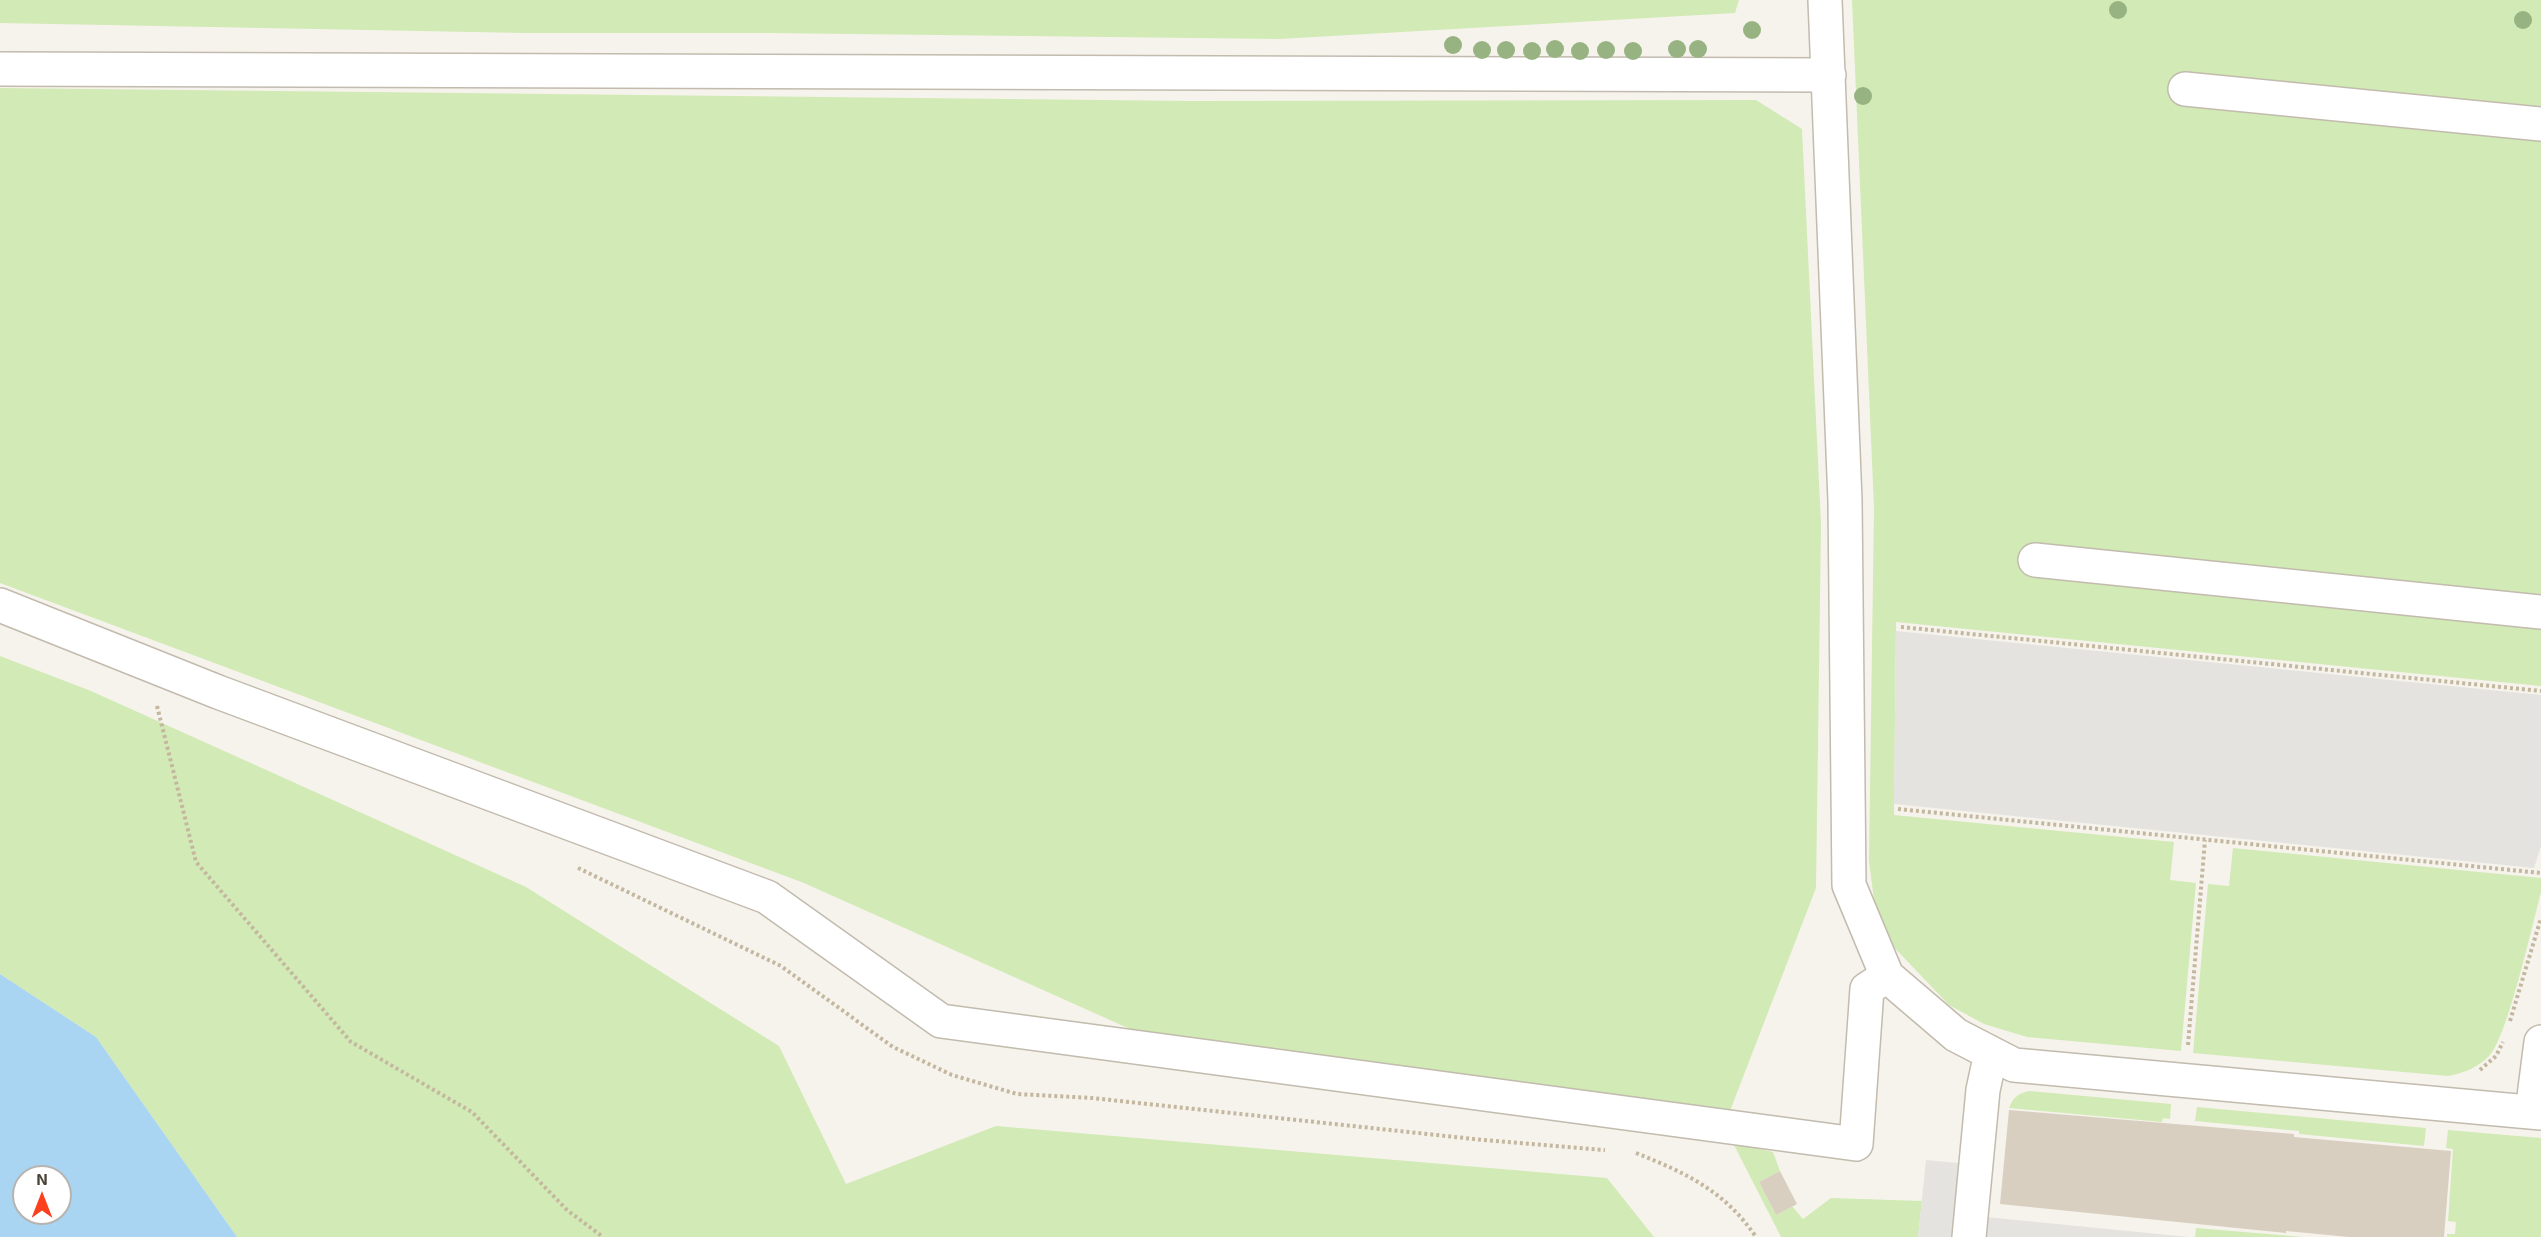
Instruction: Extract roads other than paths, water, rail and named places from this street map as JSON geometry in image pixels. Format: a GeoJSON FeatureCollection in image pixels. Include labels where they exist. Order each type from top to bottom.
{"type":"FeatureCollection","features":[{"type":"Feature","properties":{"kind":"lane"},"geometry":{"type":"LineString","coordinates":[[1825,0],[1845,501],[1849,885],[1887,976],[1956,1035],[2014,1065],[2536,1113],[2541,1042]]}},
{"type":"Feature","properties":{"kind":"lane"},"geometry":{"type":"LineString","coordinates":[[0,69],[1829,75]]}},
{"type":"Feature","properties":{"kind":"lane"},"geometry":{"type":"LineString","coordinates":[[2185,89],[2541,124]]}},
{"type":"Feature","properties":{"kind":"lane"},"geometry":{"type":"LineString","coordinates":[[2035,560],[2541,612]]}},
{"type":"Feature","properties":{"kind":"lane"},"geometry":{"type":"LineString","coordinates":[[0,605],[218,692],[767,897],[941,1021],[1856,1144],[1868,989],[1887,976]]}},
{"type":"Feature","properties":{"kind":"lane"},"geometry":{"type":"LineString","coordinates":[[1969,1237],[1983,1090],[1991,1053]]}},
{"type":"Feature","properties":{"kind":"water"},"geometry":{"type":"Polygon","coordinates":[[[0,974],[96,1037],[237,1237],[0,1237],[0,974]]]}}]}
